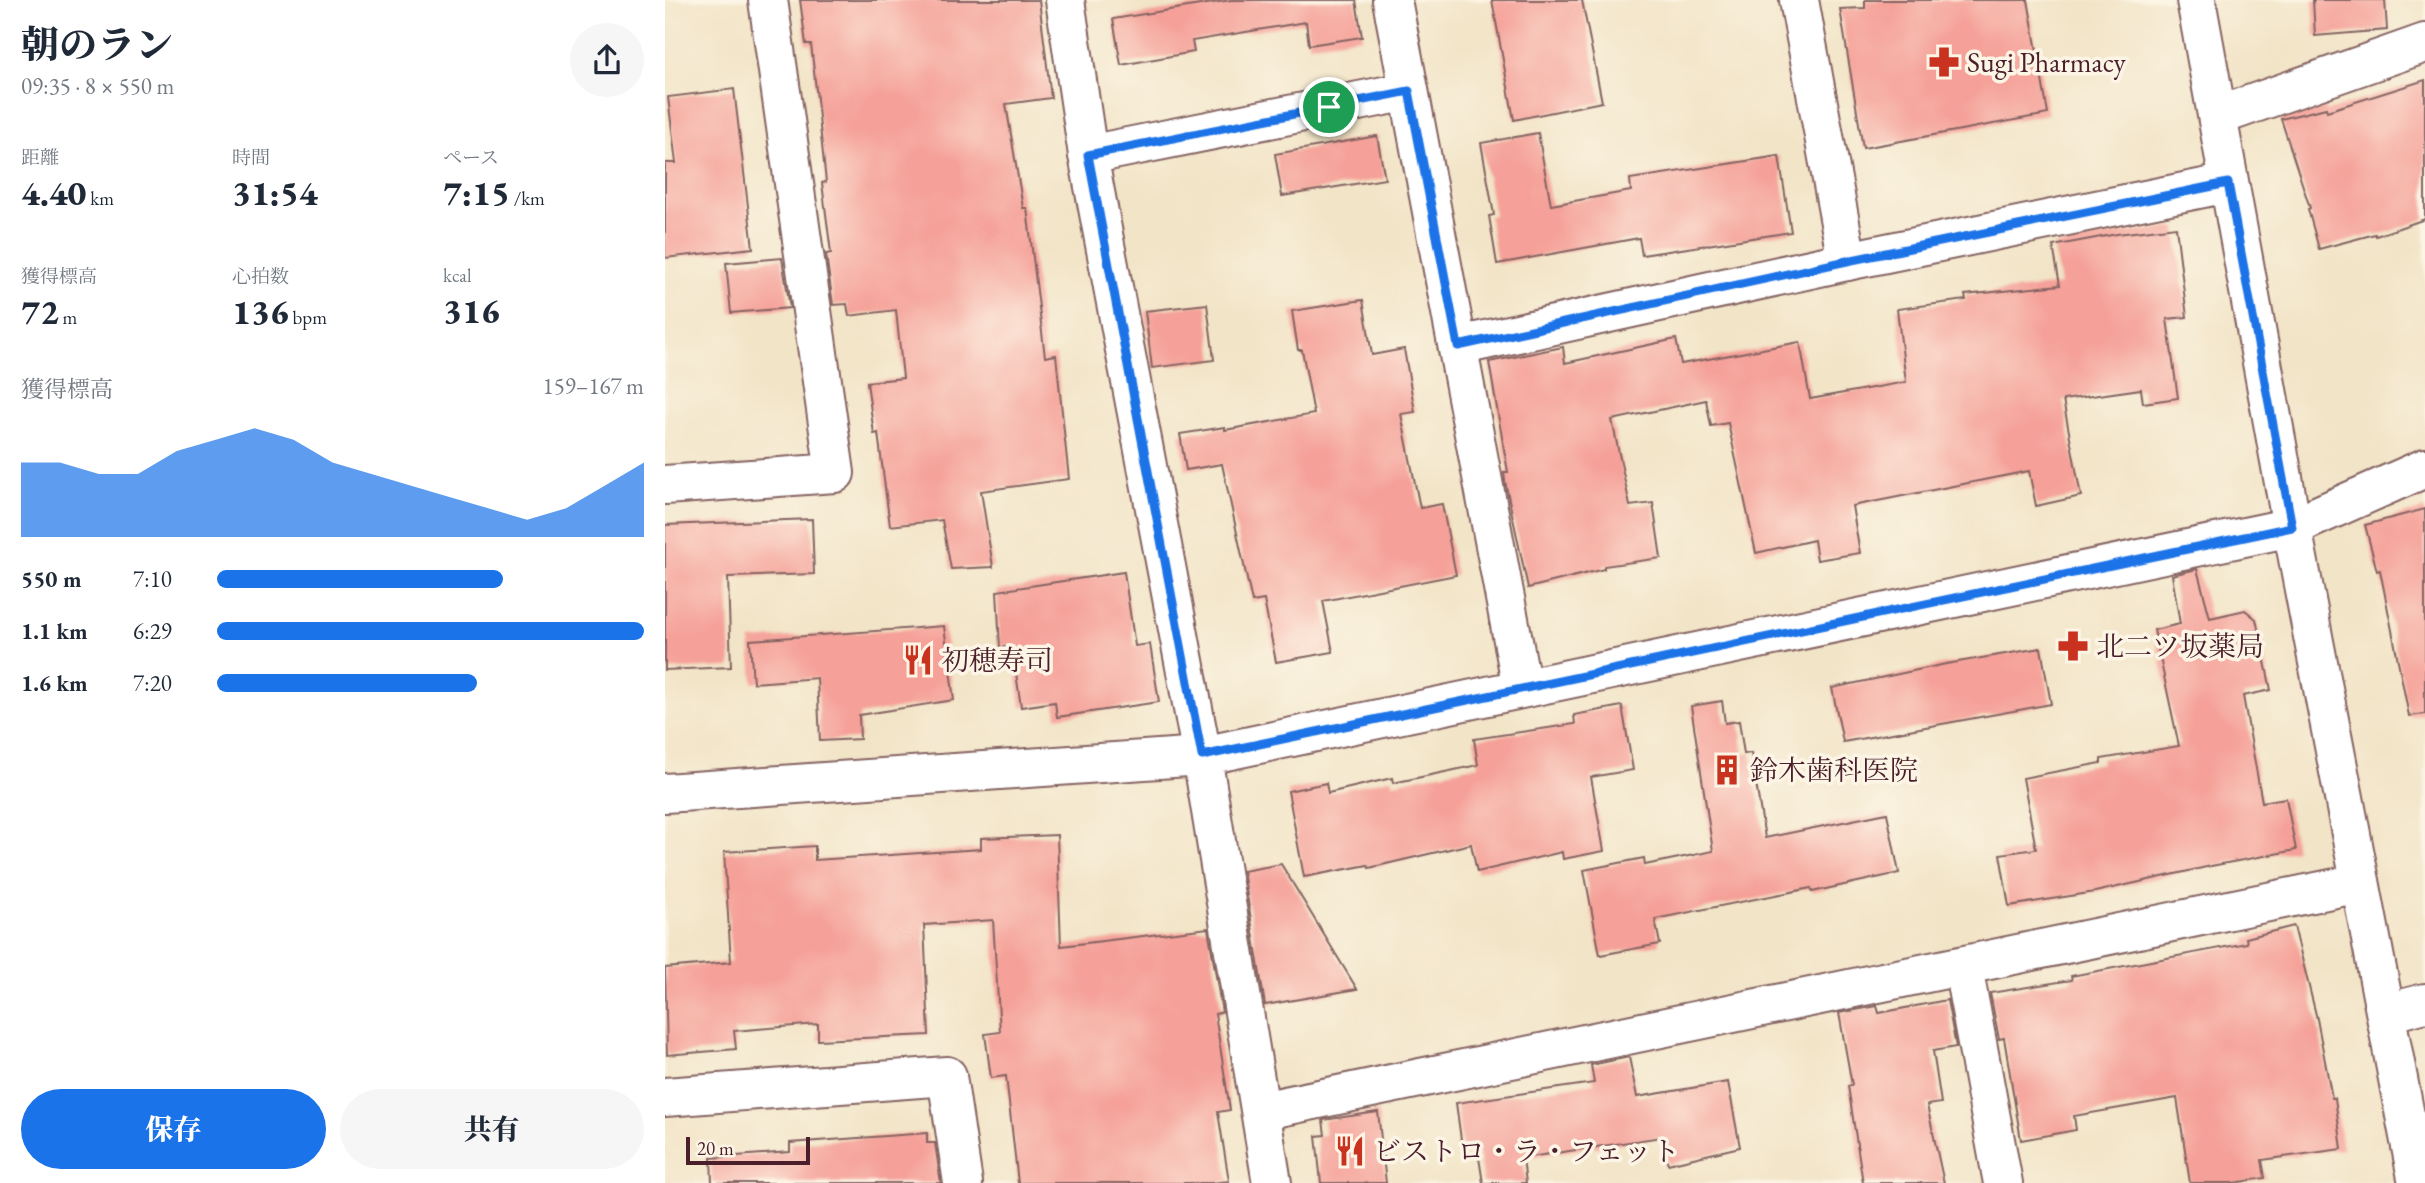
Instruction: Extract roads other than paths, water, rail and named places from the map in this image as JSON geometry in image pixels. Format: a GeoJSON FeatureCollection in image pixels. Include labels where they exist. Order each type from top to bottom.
{"type":"FeatureCollection","features":[{"type":"Feature","properties":{"kind":"street"},"geometry":{"type":"LineString","coordinates":[[665,485],[835,473],[768,0]]}},
{"type":"Feature","properties":{"kind":"street"},"geometry":{"type":"LineString","coordinates":[[1065,0],[1088,155],[1202,756],[1272,1183]]}},
{"type":"Feature","properties":{"kind":"street"},"geometry":{"type":"LineString","coordinates":[[1392,0],[1522,688]]}},
{"type":"Feature","properties":{"kind":"street"},"geometry":{"type":"LineString","coordinates":[[1798,0],[1847,261]]}},
{"type":"Feature","properties":{"kind":"street"},"geometry":{"type":"LineString","coordinates":[[2196,0],[2292,527],[2418,1183]]}},
{"type":"Feature","properties":{"kind":"street"},"geometry":{"type":"LineString","coordinates":[[2218,116],[2425,43]]}},
{"type":"Feature","properties":{"kind":"street"},"geometry":{"type":"LineString","coordinates":[[1088,155],[1409,91]]}},
{"type":"Feature","properties":{"kind":"street"},"geometry":{"type":"LineString","coordinates":[[1458,346],[1847,261],[2228,183]]}},
{"type":"Feature","properties":{"kind":"street"},"geometry":{"type":"LineString","coordinates":[[665,793],[1202,756],[2292,527],[2425,468]]}},
{"type":"Feature","properties":{"kind":"street"},"geometry":{"type":"LineString","coordinates":[[1261,1111],[2360,883]]}},
{"type":"Feature","properties":{"kind":"street"},"geometry":{"type":"LineString","coordinates":[[1963,967],[2003,1183]]}},
{"type":"Feature","properties":{"kind":"street"},"geometry":{"type":"LineString","coordinates":[[2386,1013],[2425,1003]]}},
{"type":"Feature","properties":{"kind":"street"},"geometry":{"type":"LineString","coordinates":[[665,1097],[947,1076],[963,1183]]}},
{"type":"Feature","properties":{"kind":"place","name":"Sugi Pharmacy"},"geometry":{"type":"Point","coordinates":[1944,62]}},
{"type":"Feature","properties":{"kind":"place","name":"北二ツ坂薬局"},"geometry":{"type":"Point","coordinates":[2073,646]}},
{"type":"Feature","properties":{"kind":"place","name":"初穂寿司"},"geometry":{"type":"Point","coordinates":[918,660]}},
{"type":"Feature","properties":{"kind":"place","name":"鈴木歯科医院"},"geometry":{"type":"Point","coordinates":[1727,770]}},
{"type":"Feature","properties":{"kind":"place","name":"ビストロ・ラ・フェット"},"geometry":{"type":"Point","coordinates":[1350,1151]}}]}
